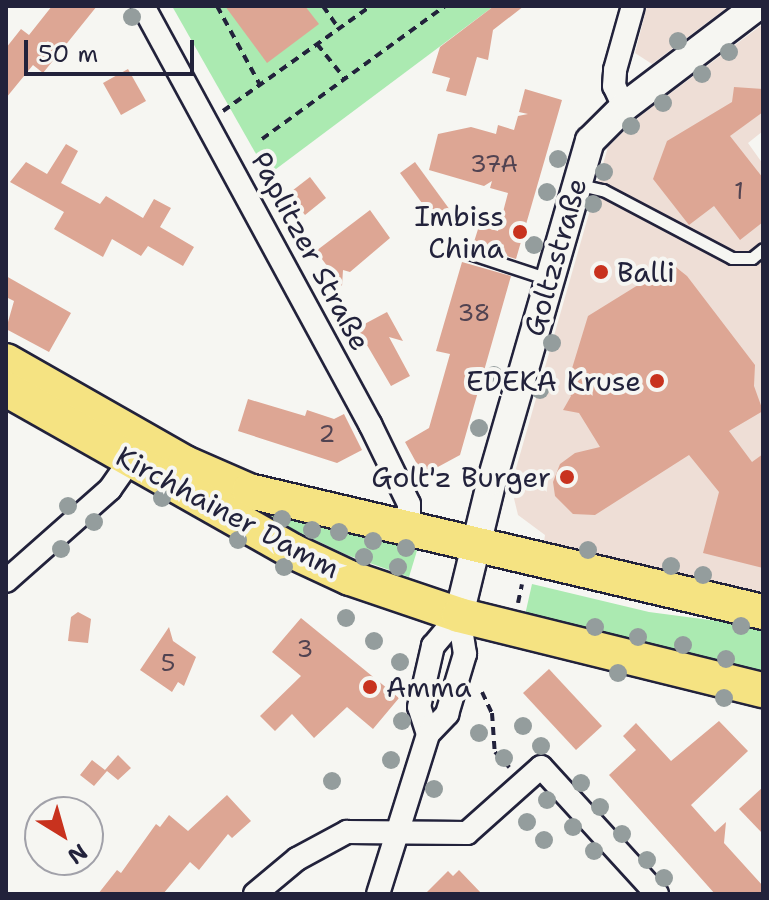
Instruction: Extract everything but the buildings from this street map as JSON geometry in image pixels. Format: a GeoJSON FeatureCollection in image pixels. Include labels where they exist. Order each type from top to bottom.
{"type":"FeatureCollection","features":[{"type":"Feature","properties":{"kind":"main road","name":"Kirchhainer Damm"},"geometry":{"type":"LineString","coordinates":[[6,361],[214,477],[300,506],[763,612]]}},
{"type":"Feature","properties":{"kind":"main road","name":"Kirchhainer Damm"},"geometry":{"type":"LineString","coordinates":[[6,389],[316,563],[459,615],[763,690]]}},
{"type":"Feature","properties":{"kind":"street","name":"Paplitzer Straße"},"geometry":{"type":"LineString","coordinates":[[143,6],[370,424],[409,504],[409,530]]}},
{"type":"Feature","properties":{"kind":"street"},"geometry":{"type":"LineString","coordinates":[[624,107],[614,86],[633,6]]}},
{"type":"Feature","properties":{"kind":"street","name":"Goltzstraße"},"geometry":{"type":"LineString","coordinates":[[459,615],[549,279],[590,141],[624,107],[757,6]]}},
{"type":"Feature","properties":{"kind":"street"},"geometry":{"type":"LineString","coordinates":[[6,581],[110,489],[130,460]]}},
{"type":"Feature","properties":{"kind":"street"},"geometry":{"type":"LineString","coordinates":[[428,734],[419,707],[433,646],[459,615]]}},
{"type":"Feature","properties":{"kind":"street"},"geometry":{"type":"LineString","coordinates":[[378,894],[428,734],[447,714],[465,654],[459,615]]}},
{"type":"Feature","properties":{"kind":"street"},"geometry":{"type":"LineString","coordinates":[[255,894],[328,839],[347,832],[396,830],[467,833],[541,767],[657,894]]}},
{"type":"Feature","properties":{"kind":"lane"},"geometry":{"type":"LineString","coordinates":[[576,184],[603,190],[732,258],[752,258],[763,249]]}},
{"type":"Feature","properties":{"kind":"lane"},"geometry":{"type":"LineString","coordinates":[[460,250],[549,279]]}},
{"type":"Feature","properties":{"kind":"path"},"geometry":{"type":"LineString","coordinates":[[217,6],[260,85]]}},
{"type":"Feature","properties":{"kind":"path"},"geometry":{"type":"LineString","coordinates":[[323,6],[339,29]]}},
{"type":"Feature","properties":{"kind":"path"},"geometry":{"type":"LineString","coordinates":[[208,122],[371,6]]}},
{"type":"Feature","properties":{"kind":"path"},"geometry":{"type":"LineString","coordinates":[[262,139],[445,6]]}},
{"type":"Feature","properties":{"kind":"path"},"geometry":{"type":"LineString","coordinates":[[317,44],[345,79]]}},
{"type":"Feature","properties":{"kind":"path"},"geometry":{"type":"LineString","coordinates":[[516,613],[523,582]]}},
{"type":"Feature","properties":{"kind":"path"},"geometry":{"type":"LineString","coordinates":[[482,692],[492,713],[495,752],[510,769]]}},
{"type":"Feature","properties":{"kind":"shaded area"},"geometry":{"type":"Polygon","coordinates":[[[647,6],[729,6],[652,64],[635,53],[647,6]]]}},
{"type":"Feature","properties":{"kind":"shaded area"},"geometry":{"type":"Polygon","coordinates":[[[763,24],[763,131],[748,143],[763,164],[763,596],[544,542],[545,535],[518,515],[511,486],[608,147],[640,116],[763,24]]]}},
{"type":"Feature","properties":{"kind":"green space"},"geometry":{"type":"Polygon","coordinates":[[[172,6],[494,6],[268,175],[172,6]]]}},
{"type":"Feature","properties":{"kind":"green space"},"geometry":{"type":"Polygon","coordinates":[[[242,505],[419,544],[409,577],[347,555],[242,505]]]}},
{"type":"Feature","properties":{"kind":"green space"},"geometry":{"type":"Polygon","coordinates":[[[532,584],[649,612],[763,627],[763,673],[525,615],[532,584]]]}},
{"type":"Feature","properties":{"kind":"place","name":"Imbiss China"},"geometry":{"type":"Point","coordinates":[520,232]}},
{"type":"Feature","properties":{"kind":"place","name":"Balli"},"geometry":{"type":"Point","coordinates":[601,272]}},
{"type":"Feature","properties":{"kind":"place","name":"EDEKA Kruse"},"geometry":{"type":"Point","coordinates":[657,381]}},
{"type":"Feature","properties":{"kind":"place","name":"Golt'z Burger"},"geometry":{"type":"Point","coordinates":[567,477]}},
{"type":"Feature","properties":{"kind":"place","name":"Amma"},"geometry":{"type":"Point","coordinates":[370,687]}}]}
